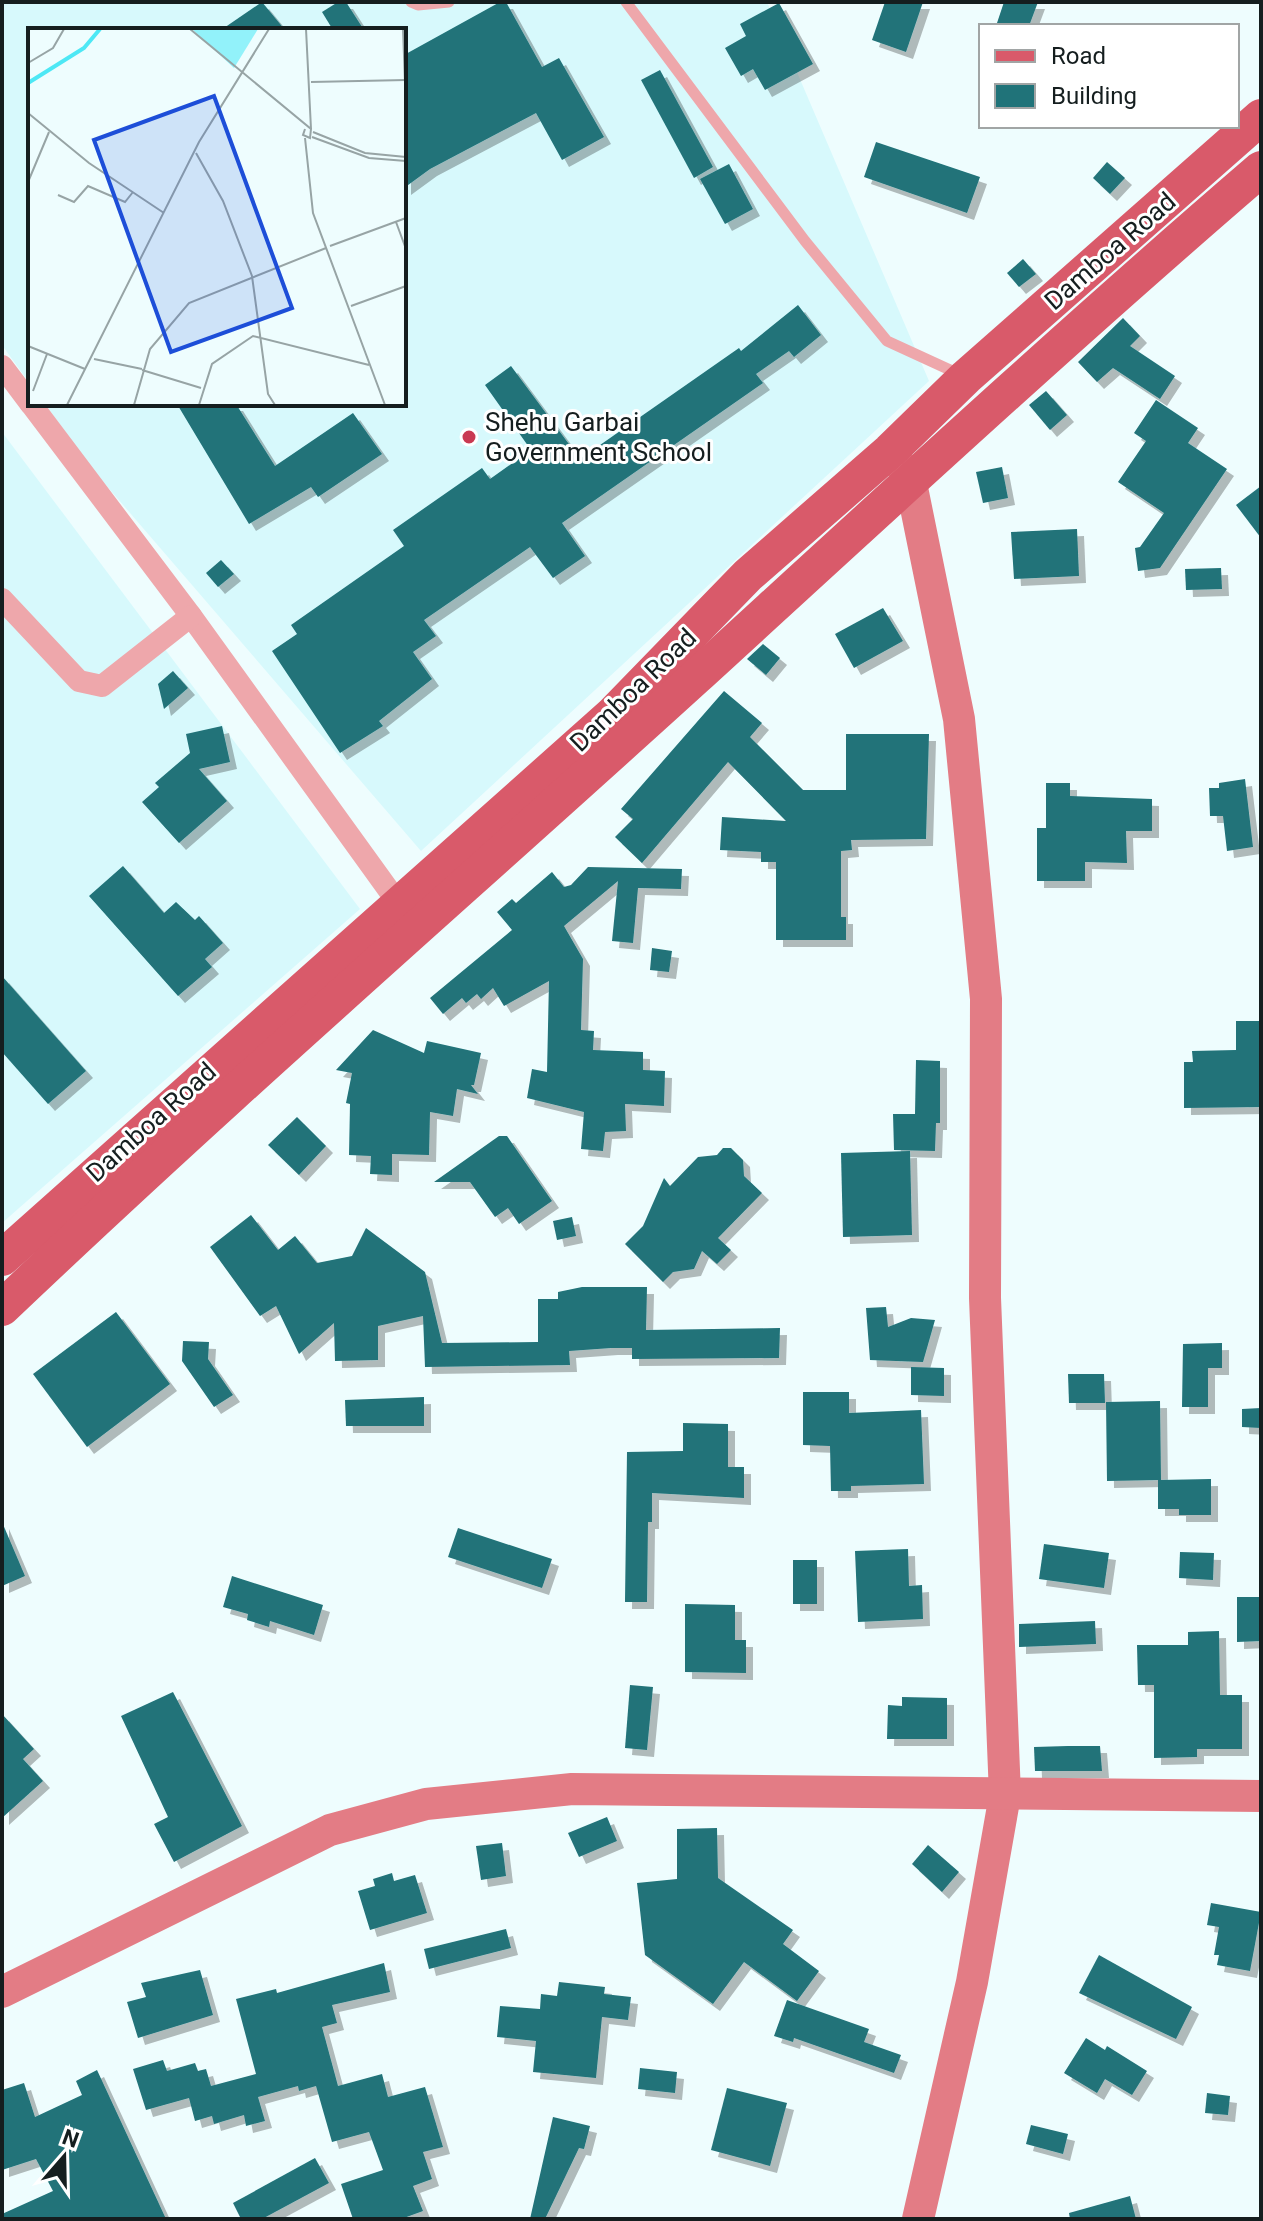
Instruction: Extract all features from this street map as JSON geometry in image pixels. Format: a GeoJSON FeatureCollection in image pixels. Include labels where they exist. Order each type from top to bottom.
{"type":"FeatureCollection","features":[{"type":"Feature","properties":{"kind":"main road","name":"Damboa Road"},"geometry":{"type":"LineString","coordinates":[[900,464],[966,377],[1261,117]]}},
{"type":"Feature","properties":{"kind":"main road","name":"Damboa Road"},"geometry":{"type":"LineString","coordinates":[[2,1308],[612,715],[748,575],[900,464],[1261,169]]}},
{"type":"Feature","properties":{"kind":"main road","name":"Damboa Road"},"geometry":{"type":"LineString","coordinates":[[2,1258],[407,915]]}},
{"type":"Feature","properties":{"kind":"street"},"geometry":{"type":"LineString","coordinates":[[2,366],[28,401]]}},
{"type":"Feature","properties":{"kind":"street"},"geometry":{"type":"LineString","coordinates":[[32,406],[191,616],[407,915]]}},
{"type":"Feature","properties":{"kind":"street"},"geometry":{"type":"LineString","coordinates":[[900,464],[959,719],[986,999],[985,1298],[1005,1795],[972,1982],[918,2219]]}},
{"type":"Feature","properties":{"kind":"street"},"geometry":{"type":"LineString","coordinates":[[2,599],[79,681],[102,686],[123,673],[191,616]]}},
{"type":"Feature","properties":{"kind":"street"},"geometry":{"type":"LineString","coordinates":[[2,1992],[330,1830],[426,1804],[572,1789],[1261,1796]]}},
{"type":"Feature","properties":{"kind":"lane"},"geometry":{"type":"LineString","coordinates":[[411,2],[418,5],[449,2]]}},
{"type":"Feature","properties":{"kind":"lane"},"geometry":{"type":"LineString","coordinates":[[626,2],[805,241],[887,341],[966,377]]}},
{"type":"Feature","properties":{"kind":"shaded area","name":"Shehu Garbai Government School"},"geometry":{"type":"Polygon","coordinates":[[[2,2],[767,2],[929,381],[421,851],[93,470],[46,406],[406,406],[406,28],[28,28],[28,381],[2,345],[2,2]]]}},
{"type":"Feature","properties":{"kind":"shaded area"},"geometry":{"type":"Polygon","coordinates":[[[2,432],[360,909],[2,1223],[2,432]]]}},
{"type":"Feature","properties":{"kind":"building"},"geometry":{"type":"Polygon","coordinates":[[[262,2],[283,28],[224,28],[262,2]]]}},
{"type":"Feature","properties":{"kind":"building"},"geometry":{"type":"Polygon","coordinates":[[[338,2],[346,2],[363,28],[332,28],[322,12],[338,2]]]}},
{"type":"Feature","properties":{"kind":"building"},"geometry":{"type":"Polygon","coordinates":[[[500,2],[506,2],[542,67],[559,58],[604,137],[562,160],[536,113],[430,169],[406,187],[406,54],[500,2]]]}},
{"type":"Feature","properties":{"kind":"building"},"geometry":{"type":"Polygon","coordinates":[[[885,2],[923,2],[906,52],[872,40],[885,2]]]}},
{"type":"Feature","properties":{"kind":"building"},"geometry":{"type":"Polygon","coordinates":[[[1004,2],[1038,2],[1030,24],[997,24],[1004,2]]]}},
{"type":"Feature","properties":{"kind":"building"},"geometry":{"type":"Polygon","coordinates":[[[779,3],[813,64],[765,90],[753,69],[741,76],[725,48],[746,36],[740,24],[779,3]]]}},
{"type":"Feature","properties":{"kind":"building"},"geometry":{"type":"Polygon","coordinates":[[[660,70],[713,167],[694,178],[641,80],[660,70]]]}},
{"type":"Feature","properties":{"kind":"building"},"geometry":{"type":"Polygon","coordinates":[[[876,142],[980,177],[967,213],[864,177],[876,142]]]}},
{"type":"Feature","properties":{"kind":"building"},"geometry":{"type":"Polygon","coordinates":[[[1107,162],[1125,178],[1110,194],[1093,178],[1107,162]]]}},
{"type":"Feature","properties":{"kind":"building"},"geometry":{"type":"Polygon","coordinates":[[[729,164],[753,209],[725,224],[700,179],[729,164]]]}},
{"type":"Feature","properties":{"kind":"building"},"geometry":{"type":"Polygon","coordinates":[[[1023,259],[1036,274],[1019,287],[1007,273],[1023,259]]]}},
{"type":"Feature","properties":{"kind":"building"},"geometry":{"type":"Polygon","coordinates":[[[798,305],[821,335],[794,357],[789,351],[756,374],[763,383],[562,523],[585,556],[553,578],[530,547],[424,620],[436,636],[413,652],[432,679],[379,721],[383,726],[340,753],[272,651],[297,634],[291,625],[404,546],[393,530],[482,468],[490,479],[531,450],[485,385],[511,366],[580,459],[739,348],[741,351],[798,305]]]}},
{"type":"Feature","properties":{"kind":"building"},"geometry":{"type":"Polygon","coordinates":[[[1123,318],[1140,336],[1130,346],[1175,376],[1160,399],[1113,368],[1097,382],[1078,362],[1123,318]]]}},
{"type":"Feature","properties":{"kind":"building"},"geometry":{"type":"Polygon","coordinates":[[[1046,391],[1067,415],[1050,430],[1029,405],[1046,391]]]}},
{"type":"Feature","properties":{"kind":"building"},"geometry":{"type":"Polygon","coordinates":[[[1156,400],[1198,428],[1188,443],[1227,469],[1160,568],[1138,571],[1135,548],[1140,547],[1164,513],[1118,482],[1146,441],[1134,433],[1156,400]]]}},
{"type":"Feature","properties":{"kind":"building"},"geometry":{"type":"Polygon","coordinates":[[[178,406],[237,406],[275,466],[353,413],[382,454],[318,497],[311,487],[249,524],[178,406]]]}},
{"type":"Feature","properties":{"kind":"building"},"geometry":{"type":"Polygon","coordinates":[[[1002,467],[1008,498],[983,503],[976,472],[1002,467]]]}},
{"type":"Feature","properties":{"kind":"building"},"geometry":{"type":"Polygon","coordinates":[[[1261,486],[1261,538],[1236,505],[1261,486]]]}},
{"type":"Feature","properties":{"kind":"building"},"geometry":{"type":"Polygon","coordinates":[[[1077,529],[1079,576],[1014,579],[1011,532],[1077,529]]]}},
{"type":"Feature","properties":{"kind":"building"},"geometry":{"type":"Polygon","coordinates":[[[221,560],[234,574],[218,587],[206,573],[221,560]]]}},
{"type":"Feature","properties":{"kind":"building"},"geometry":{"type":"Polygon","coordinates":[[[1221,568],[1222,589],[1186,590],[1185,569],[1221,568]]]}},
{"type":"Feature","properties":{"kind":"building"},"geometry":{"type":"Polygon","coordinates":[[[883,608],[903,641],[854,668],[835,634],[883,608]]]}},
{"type":"Feature","properties":{"kind":"building"},"geometry":{"type":"Polygon","coordinates":[[[763,644],[780,658],[766,675],[747,659],[763,644]]]}},
{"type":"Feature","properties":{"kind":"building"},"geometry":{"type":"Polygon","coordinates":[[[173,671],[188,688],[164,709],[158,684],[173,671]]]}},
{"type":"Feature","properties":{"kind":"building"},"geometry":{"type":"Polygon","coordinates":[[[724,691],[762,723],[750,737],[803,790],[846,790],[846,734],[929,734],[926,839],[851,840],[852,850],[841,851],[841,917],[846,917],[846,940],[776,940],[776,862],[761,862],[761,852],[720,850],[722,817],[786,821],[728,762],[642,863],[615,837],[633,819],[621,809],[724,691]]]}},
{"type":"Feature","properties":{"kind":"building"},"geometry":{"type":"Polygon","coordinates":[[[222,726],[230,762],[199,769],[227,801],[179,843],[142,802],[159,787],[155,783],[190,753],[186,734],[222,726]]]}},
{"type":"Feature","properties":{"kind":"building"},"geometry":{"type":"Polygon","coordinates":[[[1245,779],[1253,847],[1227,851],[1223,816],[1210,816],[1209,788],[1219,788],[1219,783],[1245,779]]]}},
{"type":"Feature","properties":{"kind":"building"},"geometry":{"type":"Polygon","coordinates":[[[1046,783],[1070,783],[1070,796],[1152,799],[1152,831],[1126,831],[1127,863],[1085,862],[1085,881],[1037,881],[1037,828],[1046,828],[1046,783]]]}},
{"type":"Feature","properties":{"kind":"building"},"geometry":{"type":"Polygon","coordinates":[[[123,866],[164,913],[176,902],[195,920],[199,916],[223,943],[205,959],[212,967],[178,996],[89,896],[123,866]]]}},
{"type":"Feature","properties":{"kind":"building"},"geometry":{"type":"Polygon","coordinates":[[[588,867],[682,869],[681,889],[638,888],[633,943],[612,941],[618,881],[564,926],[583,959],[581,1030],[594,1031],[593,1050],[643,1052],[643,1070],[665,1071],[664,1106],[625,1104],[626,1131],[605,1132],[603,1151],[581,1149],[584,1112],[527,1098],[532,1069],[547,1072],[549,981],[504,1006],[493,988],[481,999],[477,994],[466,1003],[462,998],[443,1014],[430,998],[512,930],[497,912],[512,899],[516,903],[552,872],[564,887],[571,885],[588,867]]]}},
{"type":"Feature","properties":{"kind":"building"},"geometry":{"type":"Polygon","coordinates":[[[652,948],[672,951],[669,972],[650,970],[652,948]]]}},
{"type":"Feature","properties":{"kind":"building"},"geometry":{"type":"Polygon","coordinates":[[[2,976],[86,1071],[48,1104],[2,1052],[2,976]]]}},
{"type":"Feature","properties":{"kind":"building"},"geometry":{"type":"Polygon","coordinates":[[[1236,1021],[1261,1021],[1261,1107],[1184,1108],[1184,1062],[1193,1062],[1192,1051],[1236,1050],[1236,1021]]]}},
{"type":"Feature","properties":{"kind":"building"},"geometry":{"type":"Polygon","coordinates":[[[373,1030],[424,1053],[427,1041],[481,1053],[474,1085],[471,1085],[478,1094],[457,1089],[453,1116],[430,1112],[429,1155],[392,1154],[392,1175],[370,1174],[371,1156],[349,1155],[350,1104],[346,1103],[352,1073],[336,1070],[373,1030]]]}},
{"type":"Feature","properties":{"kind":"building"},"geometry":{"type":"Polygon","coordinates":[[[916,1060],[940,1061],[940,1123],[936,1123],[935,1151],[894,1150],[893,1114],[915,1114],[916,1060]]]}},
{"type":"Feature","properties":{"kind":"building"},"geometry":{"type":"Polygon","coordinates":[[[297,1117],[326,1146],[299,1175],[268,1145],[297,1117]]]}},
{"type":"Feature","properties":{"kind":"building"},"geometry":{"type":"Polygon","coordinates":[[[499,1136],[507,1136],[552,1201],[519,1224],[508,1208],[495,1217],[470,1182],[434,1182],[499,1136]]]}},
{"type":"Feature","properties":{"kind":"building"},"geometry":{"type":"Polygon","coordinates":[[[723,1148],[731,1148],[743,1160],[744,1176],[762,1193],[718,1238],[731,1250],[717,1264],[702,1251],[694,1269],[673,1272],[663,1282],[625,1244],[643,1226],[664,1178],[670,1186],[698,1157],[717,1155],[723,1148]]]}},
{"type":"Feature","properties":{"kind":"building"},"geometry":{"type":"Polygon","coordinates":[[[910,1151],[912,1235],[843,1237],[841,1153],[910,1151]]]}},
{"type":"Feature","properties":{"kind":"building"},"geometry":{"type":"Polygon","coordinates":[[[251,1215],[278,1250],[295,1236],[317,1263],[352,1256],[366,1228],[425,1272],[442,1343],[538,1342],[538,1299],[558,1299],[558,1292],[582,1287],[647,1287],[646,1330],[780,1328],[779,1358],[632,1359],[632,1348],[611,1348],[569,1351],[570,1365],[425,1367],[423,1316],[378,1326],[378,1360],[335,1361],[334,1323],[299,1354],[276,1306],[260,1316],[210,1247],[251,1215]]]}},
{"type":"Feature","properties":{"kind":"building"},"geometry":{"type":"Polygon","coordinates":[[[572,1217],[576,1236],[557,1240],[553,1221],[572,1217]]]}},
{"type":"Feature","properties":{"kind":"building"},"geometry":{"type":"Polygon","coordinates":[[[886,1307],[888,1327],[911,1318],[935,1320],[923,1362],[870,1360],[866,1308],[886,1307]]]}},
{"type":"Feature","properties":{"kind":"building"},"geometry":{"type":"Polygon","coordinates":[[[116,1312],[170,1384],[87,1447],[33,1374],[116,1312]]]}},
{"type":"Feature","properties":{"kind":"building"},"geometry":{"type":"Polygon","coordinates":[[[183,1341],[209,1342],[208,1359],[233,1395],[214,1407],[182,1361],[183,1341]]]}},
{"type":"Feature","properties":{"kind":"building"},"geometry":{"type":"Polygon","coordinates":[[[1222,1343],[1222,1368],[1208,1368],[1208,1407],[1182,1407],[1183,1344],[1222,1343]]]}},
{"type":"Feature","properties":{"kind":"building"},"geometry":{"type":"Polygon","coordinates":[[[911,1367],[944,1368],[944,1396],[911,1395],[911,1367]]]}},
{"type":"Feature","properties":{"kind":"building"},"geometry":{"type":"Polygon","coordinates":[[[1068,1374],[1104,1374],[1105,1403],[1069,1403],[1068,1374]]]}},
{"type":"Feature","properties":{"kind":"building"},"geometry":{"type":"Polygon","coordinates":[[[803,1392],[849,1392],[849,1413],[921,1410],[924,1484],[851,1486],[851,1491],[831,1491],[830,1446],[803,1445],[803,1392]]]}},
{"type":"Feature","properties":{"kind":"building"},"geometry":{"type":"Polygon","coordinates":[[[424,1397],[424,1426],[346,1426],[345,1400],[424,1397]]]}},
{"type":"Feature","properties":{"kind":"building"},"geometry":{"type":"Polygon","coordinates":[[[1160,1401],[1161,1480],[1211,1479],[1211,1515],[1179,1515],[1179,1509],[1158,1509],[1158,1480],[1107,1481],[1106,1402],[1160,1401]]]}},
{"type":"Feature","properties":{"kind":"building"},"geometry":{"type":"Polygon","coordinates":[[[1261,1408],[1261,1428],[1242,1427],[1242,1409],[1261,1408]]]}},
{"type":"Feature","properties":{"kind":"building"},"geometry":{"type":"Polygon","coordinates":[[[683,1423],[728,1424],[728,1467],[744,1467],[744,1498],[652,1493],[652,1522],[648,1522],[647,1602],[625,1602],[627,1452],[683,1451],[683,1423]]]}},
{"type":"Feature","properties":{"kind":"building"},"geometry":{"type":"Polygon","coordinates":[[[2,1522],[25,1576],[2,1586],[2,1522]]]}},
{"type":"Feature","properties":{"kind":"building"},"geometry":{"type":"Polygon","coordinates":[[[458,1528],[552,1559],[542,1588],[448,1557],[458,1528]]]}},
{"type":"Feature","properties":{"kind":"building"},"geometry":{"type":"Polygon","coordinates":[[[1044,1544],[1109,1553],[1104,1588],[1039,1579],[1044,1544]]]}},
{"type":"Feature","properties":{"kind":"building"},"geometry":{"type":"Polygon","coordinates":[[[908,1549],[909,1586],[922,1585],[923,1619],[858,1622],[855,1551],[908,1549]]]}},
{"type":"Feature","properties":{"kind":"building"},"geometry":{"type":"Polygon","coordinates":[[[1180,1552],[1214,1553],[1213,1580],[1179,1578],[1180,1552]]]}},
{"type":"Feature","properties":{"kind":"building"},"geometry":{"type":"Polygon","coordinates":[[[793,1560],[817,1560],[817,1604],[793,1604],[793,1560]]]}},
{"type":"Feature","properties":{"kind":"building"},"geometry":{"type":"Polygon","coordinates":[[[232,1576],[323,1605],[314,1635],[270,1621],[269,1627],[247,1620],[248,1614],[223,1607],[232,1576]]]}},
{"type":"Feature","properties":{"kind":"building"},"geometry":{"type":"Polygon","coordinates":[[[1237,1597],[1261,1597],[1261,1641],[1237,1642],[1237,1597]]]}},
{"type":"Feature","properties":{"kind":"building"},"geometry":{"type":"Polygon","coordinates":[[[685,1604],[735,1605],[735,1640],[746,1640],[746,1673],[685,1672],[685,1604]]]}},
{"type":"Feature","properties":{"kind":"building"},"geometry":{"type":"Polygon","coordinates":[[[1095,1621],[1096,1644],[1019,1647],[1019,1624],[1095,1621]]]}},
{"type":"Feature","properties":{"kind":"building"},"geometry":{"type":"Polygon","coordinates":[[[1219,1631],[1220,1695],[1242,1695],[1242,1749],[1197,1749],[1197,1757],[1154,1758],[1154,1685],[1138,1685],[1137,1645],[1188,1645],[1188,1632],[1219,1631]]]}},
{"type":"Feature","properties":{"kind":"building"},"geometry":{"type":"Polygon","coordinates":[[[630,1685],[653,1687],[647,1750],[625,1748],[630,1685]]]}},
{"type":"Feature","properties":{"kind":"building"},"geometry":{"type":"Polygon","coordinates":[[[173,1692],[242,1826],[174,1862],[154,1824],[168,1817],[121,1716],[173,1692]]]}},
{"type":"Feature","properties":{"kind":"building"},"geometry":{"type":"Polygon","coordinates":[[[902,1697],[947,1698],[947,1739],[887,1739],[888,1705],[902,1706],[902,1697]]]}},
{"type":"Feature","properties":{"kind":"building"},"geometry":{"type":"Polygon","coordinates":[[[2,1714],[34,1749],[23,1759],[43,1781],[2,1818],[2,1714]]]}},
{"type":"Feature","properties":{"kind":"building"},"geometry":{"type":"Polygon","coordinates":[[[1100,1746],[1102,1771],[1035,1771],[1034,1747],[1100,1746]]]}},
{"type":"Feature","properties":{"kind":"building"},"geometry":{"type":"Polygon","coordinates":[[[607,1817],[617,1841],[579,1857],[568,1833],[607,1817]]]}},
{"type":"Feature","properties":{"kind":"building"},"geometry":{"type":"Polygon","coordinates":[[[717,1828],[718,1878],[793,1930],[783,1944],[819,1971],[797,2001],[744,1962],[713,2004],[645,1955],[637,1883],[677,1879],[677,1829],[717,1828]]]}},
{"type":"Feature","properties":{"kind":"building"},"geometry":{"type":"Polygon","coordinates":[[[502,1843],[506,1876],[481,1880],[476,1846],[502,1843]]]}},
{"type":"Feature","properties":{"kind":"building"},"geometry":{"type":"Polygon","coordinates":[[[928,1845],[959,1872],[942,1892],[912,1864],[928,1845]]]}},
{"type":"Feature","properties":{"kind":"building"},"geometry":{"type":"Polygon","coordinates":[[[392,1873],[394,1881],[415,1875],[427,1913],[370,1930],[358,1891],[375,1886],[373,1879],[392,1873]]]}},
{"type":"Feature","properties":{"kind":"building"},"geometry":{"type":"Polygon","coordinates":[[[1211,1903],[1261,1912],[1250,1971],[1217,1965],[1219,1955],[1214,1955],[1219,1927],[1207,1925],[1211,1903]]]}},
{"type":"Feature","properties":{"kind":"building"},"geometry":{"type":"Polygon","coordinates":[[[506,1929],[511,1948],[429,1969],[424,1949],[506,1929]]]}},
{"type":"Feature","properties":{"kind":"building"},"geometry":{"type":"Polygon","coordinates":[[[1099,1955],[1192,2007],[1176,2039],[1079,1993],[1099,1955]]]}},
{"type":"Feature","properties":{"kind":"building"},"geometry":{"type":"Polygon","coordinates":[[[384,1963],[390,1992],[332,2005],[337,2023],[322,2027],[338,2086],[382,2074],[388,2097],[425,2087],[443,2147],[423,2152],[432,2179],[413,2186],[423,2211],[401,2219],[353,2219],[341,2184],[383,2170],[369,2132],[332,2142],[316,2086],[299,2091],[298,2086],[258,2097],[265,2121],[246,2126],[244,2115],[214,2124],[212,2116],[195,2121],[189,2098],[146,2110],[133,2069],[163,2060],[167,2071],[195,2063],[198,2071],[206,2069],[211,2086],[256,2074],[236,1999],[276,1989],[277,1993],[384,1963]]]}},
{"type":"Feature","properties":{"kind":"building"},"geometry":{"type":"Polygon","coordinates":[[[200,1970],[213,2015],[138,2038],[127,2002],[146,1997],[141,1983],[200,1970]]]}},
{"type":"Feature","properties":{"kind":"building"},"geometry":{"type":"Polygon","coordinates":[[[559,1982],[605,1987],[604,1994],[631,1997],[628,2020],[602,2017],[596,2078],[533,2072],[536,2041],[497,2037],[500,2006],[540,2009],[541,1994],[557,1996],[559,1982]]]}},
{"type":"Feature","properties":{"kind":"building"},"geometry":{"type":"Polygon","coordinates":[[[787,2000],[869,2029],[864,2042],[901,2055],[894,2073],[794,2038],[793,2042],[774,2036],[787,2000]]]}},
{"type":"Feature","properties":{"kind":"building"},"geometry":{"type":"Polygon","coordinates":[[[1086,2038],[1105,2050],[1107,2046],[1147,2071],[1132,2095],[1105,2079],[1097,2093],[1064,2073],[1086,2038]]]}},
{"type":"Feature","properties":{"kind":"building"},"geometry":{"type":"Polygon","coordinates":[[[640,2068],[677,2072],[675,2093],[638,2089],[640,2068]]]}},
{"type":"Feature","properties":{"kind":"building"},"geometry":{"type":"Polygon","coordinates":[[[97,2070],[166,2219],[2,2219],[2,2214],[53,2191],[36,2159],[2,2170],[2,2090],[24,2083],[35,2117],[82,2095],[76,2081],[97,2070]]]}},
{"type":"Feature","properties":{"kind":"building"},"geometry":{"type":"Polygon","coordinates":[[[727,2088],[787,2103],[770,2166],[711,2150],[727,2088]]]}},
{"type":"Feature","properties":{"kind":"building"},"geometry":{"type":"Polygon","coordinates":[[[1207,2093],[1230,2096],[1228,2115],[1205,2113],[1207,2093]]]}},
{"type":"Feature","properties":{"kind":"building"},"geometry":{"type":"Polygon","coordinates":[[[553,2117],[590,2126],[584,2149],[579,2148],[545,2219],[530,2219],[553,2117]]]}},
{"type":"Feature","properties":{"kind":"building"},"geometry":{"type":"Polygon","coordinates":[[[1031,2125],[1068,2134],[1063,2154],[1026,2144],[1031,2125]]]}},
{"type":"Feature","properties":{"kind":"building"},"geometry":{"type":"Polygon","coordinates":[[[315,2158],[329,2183],[262,2219],[241,2219],[233,2203],[315,2158]]]}},
{"type":"Feature","properties":{"kind":"building"},"geometry":{"type":"Polygon","coordinates":[[[1130,2196],[1136,2219],[1070,2219],[1069,2213],[1130,2196]]]}},
{"type":"Feature","properties":{"kind":"place","name":"Shehu Garbai Government School"},"geometry":{"type":"Point","coordinates":[469,437]}}]}
